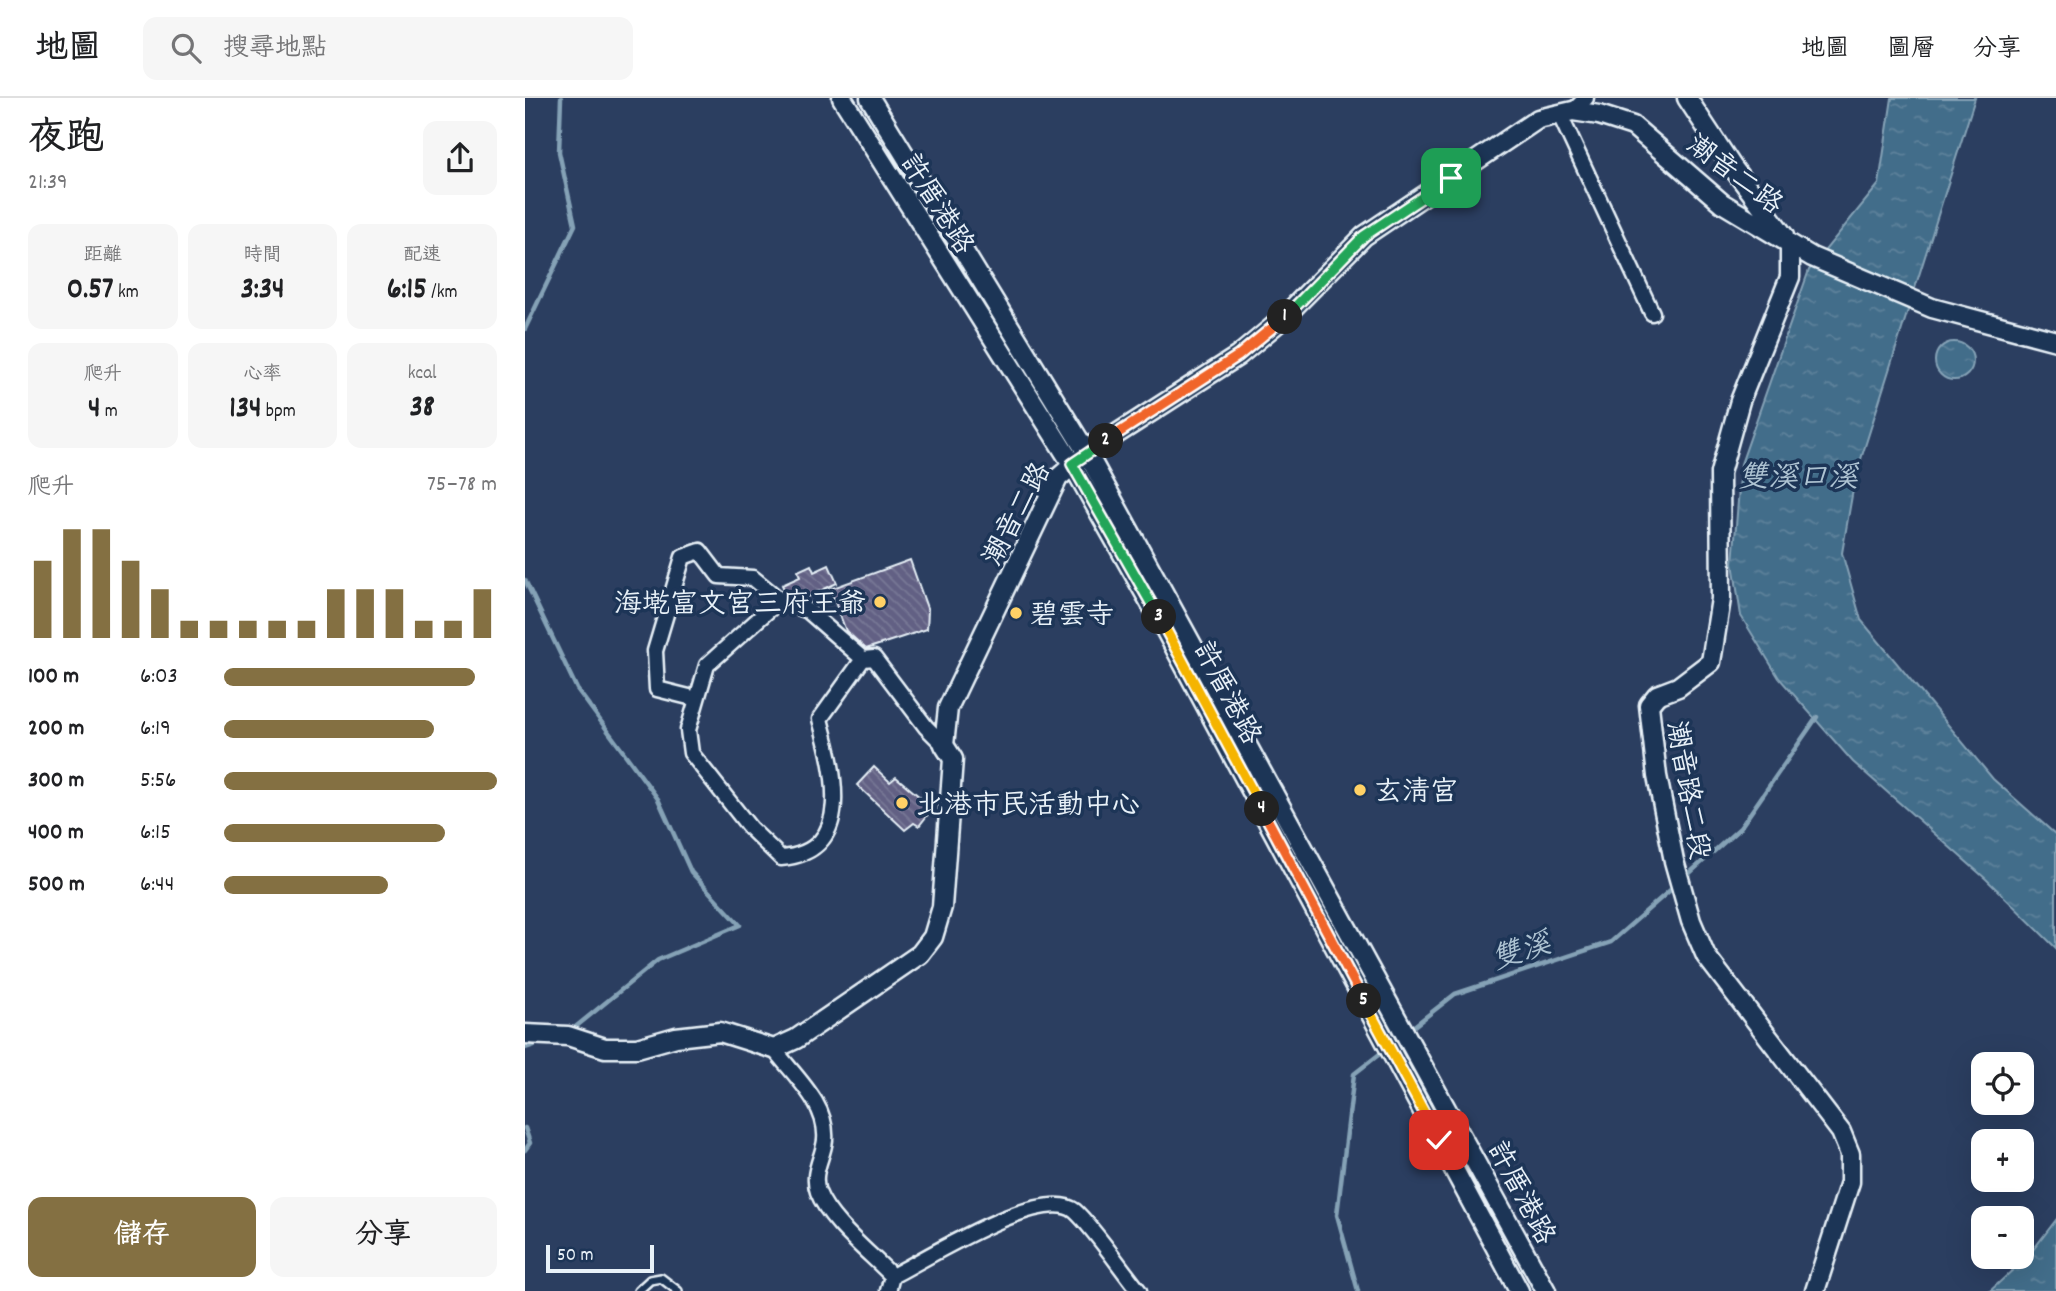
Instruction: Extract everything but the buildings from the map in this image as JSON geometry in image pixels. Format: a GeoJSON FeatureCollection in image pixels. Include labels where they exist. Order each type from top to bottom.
{"type":"FeatureCollection","features":[{"type":"Feature","properties":{"kind":"street","name":"許厝港路"},"geometry":{"type":"LineString","coordinates":[[842,98],[1072,464],[1160,620],[1520,1291]]}},
{"type":"Feature","properties":{"kind":"street","name":"許厝港路"},"geometry":{"type":"LineString","coordinates":[[870,98],[1087,453],[1546,1291]]}},
{"type":"Feature","properties":{"kind":"street"},"geometry":{"type":"LineString","coordinates":[[1687,98],[1733,168],[1790,245]]}},
{"type":"Feature","properties":{"kind":"street","name":"潮音二路"},"geometry":{"type":"LineString","coordinates":[[774,1049],[796,1039],[920,954],[933,937],[942,907],[953,759],[944,745],[948,708],[1058,478],[1087,453],[1238,356],[1280,321],[1364,236],[1538,119],[1573,107],[1633,126],[1722,203],[1812,257],[1932,308],[2056,341]]}},
{"type":"Feature","properties":{"kind":"street"},"geometry":{"type":"LineString","coordinates":[[1573,107],[1652,313]]}},
{"type":"Feature","properties":{"kind":"street","name":"潮音路二段"},"geometry":{"type":"LineString","coordinates":[[1790,245],[1790,277],[1740,401],[1720,473],[1721,600],[1710,662],[1678,687],[1657,695],[1650,705],[1657,776],[1674,861],[1691,921],[1706,956],[1840,1132],[1850,1154],[1850,1182],[1815,1291]]}},
{"type":"Feature","properties":{"kind":"street"},"geometry":{"type":"LineString","coordinates":[[697,699],[657,690],[655,651],[683,557],[700,551],[719,576],[753,578],[780,600],[808,611],[863,659],[874,658],[926,727],[944,745]]}},
{"type":"Feature","properties":{"kind":"street"},"geometry":{"type":"LineString","coordinates":[[780,600],[707,665],[688,730],[691,753],[770,850],[781,859],[796,857],[824,839],[833,815],[835,775],[820,719],[863,659]]}},
{"type":"Feature","properties":{"kind":"street"},"geometry":{"type":"LineString","coordinates":[[525,1034],[568,1036],[605,1048],[637,1048],[676,1037],[720,1032],[774,1049],[823,1112],[825,1140],[815,1180],[818,1192],[827,1209],[892,1276]]}},
{"type":"Feature","properties":{"kind":"street"},"geometry":{"type":"LineString","coordinates":[[888,1291],[892,1276],[1019,1211],[1056,1204],[1074,1210],[1139,1291]]}},
{"type":"Feature","properties":{"kind":"lane"},"geometry":{"type":"LineString","coordinates":[[638,1291],[650,1280],[661,1278],[678,1291]]}},
{"type":"Feature","properties":{"kind":"water","name":"雙溪口溪"},"geometry":{"type":"Polygon","coordinates":[[[1892,98],[1975,98],[1855,478],[1842,553],[1861,620],[1993,779],[2056,835],[2056,948],[1986,879],[1853,762],[1779,678],[1741,616],[1733,563],[1741,464],[1809,270],[1879,184],[1892,98]]]}},
{"type":"Feature","properties":{"kind":"water"},"geometry":{"type":"Polygon","coordinates":[[[1954,342],[1968,347],[1973,361],[1968,375],[1954,380],[1940,375],[1935,361],[1940,347],[1954,342]]]}},
{"type":"Feature","properties":{"kind":"water"},"geometry":{"type":"Polygon","coordinates":[[[2056,1220],[2056,1291],[1990,1291],[2014,1269],[2034,1269],[2034,1249],[2056,1220]]]}},
{"type":"Feature","properties":{"kind":"waterway"},"geometry":{"type":"LineString","coordinates":[[525,329],[575,225],[559,152],[561,98]]}},
{"type":"Feature","properties":{"kind":"waterway"},"geometry":{"type":"LineString","coordinates":[[525,580],[577,689],[658,799],[691,872],[740,925],[658,960],[573,1029]]}},
{"type":"Feature","properties":{"kind":"waterway","name":"雙溪"},"geometry":{"type":"LineString","coordinates":[[1683,879],[1740,828],[1817,717]]}},
{"type":"Feature","properties":{"kind":"waterway","name":"雙溪"},"geometry":{"type":"LineString","coordinates":[[1409,1030],[1455,994],[1611,942],[1676,885]]}},
{"type":"Feature","properties":{"kind":"waterway"},"geometry":{"type":"LineString","coordinates":[[525,1048],[534,1045]]}},
{"type":"Feature","properties":{"kind":"waterway","name":"雙溪"},"geometry":{"type":"LineString","coordinates":[[1358,1291],[1337,1215],[1354,1074],[1386,1049]]}},
{"type":"Feature","properties":{"kind":"waterway"},"geometry":{"type":"LineString","coordinates":[[525,1128],[530,1143],[525,1150]]}},
{"type":"Feature","properties":{"kind":"place","name":"海墘富文宮三府王爺"},"geometry":{"type":"Point","coordinates":[880,602]}},
{"type":"Feature","properties":{"kind":"place","name":"碧雲寺"},"geometry":{"type":"Point","coordinates":[1016,613]}},
{"type":"Feature","properties":{"kind":"place","name":"玄清宮"},"geometry":{"type":"Point","coordinates":[1360,790]}},
{"type":"Feature","properties":{"kind":"place","name":"北港市民活動中心"},"geometry":{"type":"Point","coordinates":[902,803]}},
{"type":"Feature","properties":{"kind":"route"},"geometry":{"type":"LineString","coordinates":[[1439,1140],[1160,620],[1072,464],[1238,356],[1280,321],[1364,236],[1451,178]]}}]}
